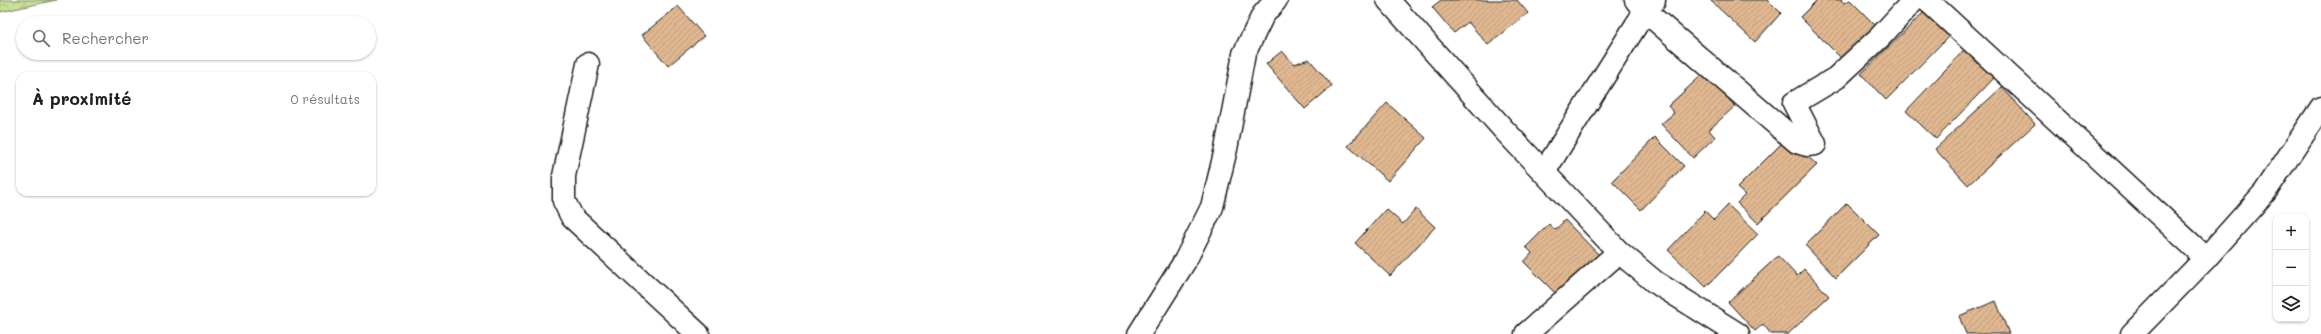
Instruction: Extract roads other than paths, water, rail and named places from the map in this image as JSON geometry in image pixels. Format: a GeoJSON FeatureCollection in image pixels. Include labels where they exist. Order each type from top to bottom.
{"type":"FeatureCollection","features":[{"type":"Feature","properties":{"kind":"street"},"geometry":{"type":"LineString","coordinates":[[1139,334],[1185,261],[1212,207],[1226,149],[1244,54],[1262,15],[1276,0]]}},
{"type":"Feature","properties":{"kind":"street"},"geometry":{"type":"LineString","coordinates":[[1388,0],[1544,172],[1619,252],[1655,282],[1738,334]]}},
{"type":"Feature","properties":{"kind":"street"},"geometry":{"type":"LineString","coordinates":[[1544,172],[1645,4],[1797,142],[1807,145],[1815,144],[1794,103],[1836,78],[1880,37],[1914,0]]}},
{"type":"Feature","properties":{"kind":"street"},"geometry":{"type":"LineString","coordinates":[[1927,0],[2206,258]]}},
{"type":"Feature","properties":{"kind":"street"},"geometry":{"type":"LineString","coordinates":[[588,64],[564,176],[564,201],[572,217],[698,334]]}},
{"type":"Feature","properties":{"kind":"street"},"geometry":{"type":"LineString","coordinates":[[2132,334],[2206,258],[2265,192],[2321,108]]}},
{"type":"Feature","properties":{"kind":"street"},"geometry":{"type":"LineString","coordinates":[[1526,334],[1619,252]]}}]}
